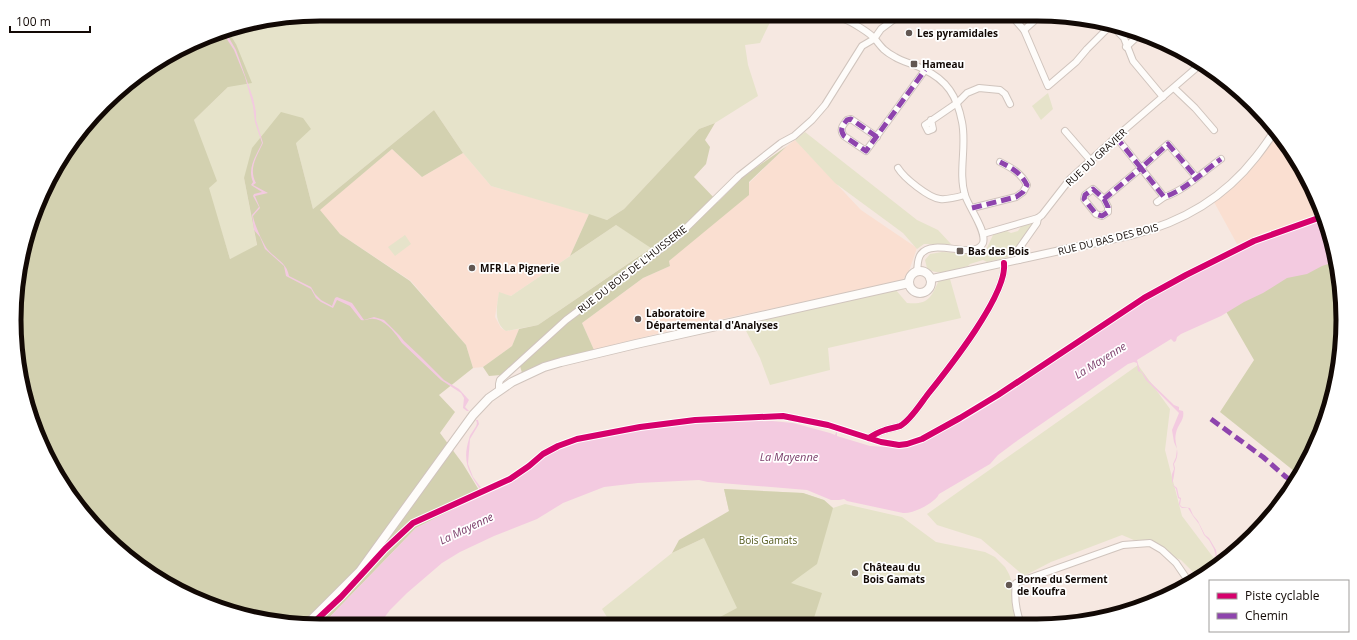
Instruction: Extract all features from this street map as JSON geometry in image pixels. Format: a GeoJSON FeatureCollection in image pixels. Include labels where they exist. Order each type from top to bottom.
{"type":"FeatureCollection","features":[{"type":"Feature","properties":{"kind":"main road"},"geometry":{"type":"LineString","coordinates":[[917,272],[926,273],[930,279],[930,286],[922,292],[915,292],[910,287],[910,277],[917,272]]}},
{"type":"Feature","properties":{"kind":"main road"},"geometry":{"type":"LineString","coordinates":[[312,619],[360,571],[473,416],[489,398],[499,390],[529,373],[561,362],[636,344],[909,283]]}},
{"type":"Feature","properties":{"kind":"street"},"geometry":{"type":"LineString","coordinates":[[848,21],[874,39],[882,49],[895,58],[925,70],[945,83],[957,103],[963,124],[963,175],[965,195],[983,234],[983,243],[980,247],[973,250],[940,248],[928,249],[920,255],[917,272]]}},
{"type":"Feature","properties":{"kind":"street","name":"RUE DU BOIS DE L'HUISSERIE"},"geometry":{"type":"LineString","coordinates":[[499,390],[500,380],[566,320],[678,236],[739,176],[781,143],[794,136],[812,120],[825,105],[859,50],[866,43],[874,39],[881,29],[892,21]]}},
{"type":"Feature","properties":{"kind":"street"},"geometry":{"type":"LineString","coordinates":[[1016,21],[1024,30],[1048,86],[1076,62],[1107,29]]}},
{"type":"Feature","properties":{"kind":"street"},"geometry":{"type":"LineString","coordinates":[[1024,30],[1034,21]]}},
{"type":"Feature","properties":{"kind":"street"},"geometry":{"type":"LineString","coordinates":[[1118,32],[1124,38],[1126,47],[1133,61],[1163,97]]}},
{"type":"Feature","properties":{"kind":"street"},"geometry":{"type":"LineString","coordinates":[[1126,47],[1136,38]]}},
{"type":"Feature","properties":{"kind":"street","name":"RUE DU GRAVIER"},"geometry":{"type":"LineString","coordinates":[[1019,260],[1018,250],[1037,223],[1038,218],[1047,209],[1070,179],[1116,137],[1197,67]]}},
{"type":"Feature","properties":{"kind":"street"},"geometry":{"type":"LineString","coordinates":[[877,137],[851,119],[847,120],[841,129],[844,136],[866,152],[877,137],[925,70]]}},
{"type":"Feature","properties":{"kind":"street"},"geometry":{"type":"LineString","coordinates":[[932,120],[957,103],[967,93],[979,88],[1000,90],[1005,94],[1010,104]]}},
{"type":"Feature","properties":{"kind":"street"},"geometry":{"type":"LineString","coordinates":[[1174,88],[1195,108],[1214,130]]}},
{"type":"Feature","properties":{"kind":"street"},"geometry":{"type":"LineString","coordinates":[[1065,131],[1091,161]]}},
{"type":"Feature","properties":{"kind":"street","name":"RUE DU BAS DES BOIS"},"geometry":{"type":"LineString","coordinates":[[930,279],[1149,231],[1183,217],[1205,205],[1232,183],[1253,160],[1272,135]]}},
{"type":"Feature","properties":{"kind":"street"},"geometry":{"type":"LineString","coordinates":[[1116,137],[1164,197]]}},
{"type":"Feature","properties":{"kind":"street"},"geometry":{"type":"LineString","coordinates":[[1104,199],[1168,144],[1196,177]]}},
{"type":"Feature","properties":{"kind":"street"},"geometry":{"type":"LineString","coordinates":[[1157,202],[1170,195],[1221,159]]}},
{"type":"Feature","properties":{"kind":"street"},"geometry":{"type":"LineString","coordinates":[[972,208],[1016,197],[1023,192],[1027,185],[1023,177],[1012,168],[1000,162]]}},
{"type":"Feature","properties":{"kind":"street"},"geometry":{"type":"LineString","coordinates":[[898,168],[902,175],[934,198],[942,200],[965,195]]}},
{"type":"Feature","properties":{"kind":"street"},"geometry":{"type":"LineString","coordinates":[[1093,189],[1104,199],[1108,207],[1108,212],[1102,216],[1096,214],[1084,199],[1085,194],[1093,189]]}},
{"type":"Feature","properties":{"kind":"street"},"geometry":{"type":"LineString","coordinates":[[983,234],[1038,218]]}},
{"type":"Feature","properties":{"kind":"street"},"geometry":{"type":"LineString","coordinates":[[868,438],[885,430],[900,426],[910,418],[947,370],[981,321],[992,302],[1003,275],[1004,263]]}},
{"type":"Feature","properties":{"kind":"street"},"geometry":{"type":"LineString","coordinates":[[1019,619],[1017,614],[1015,592],[1016,583],[1123,545],[1150,543],[1162,550],[1176,563],[1187,579]]}},
{"type":"Feature","properties":{"kind":"shaded area"},"geometry":{"type":"Polygon","coordinates":[[[1271,134],[1286,154],[1296,171],[1317,217],[1237,244],[1214,202],[1244,171],[1271,134]]]}},
{"type":"Feature","properties":{"kind":"shaded area"},"geometry":{"type":"Polygon","coordinates":[[[795,140],[861,210],[917,248],[909,271],[901,282],[683,327],[594,350],[582,323],[643,278],[670,266],[669,261],[787,146],[795,140]]]}},
{"type":"Feature","properties":{"kind":"shaded area","name":"MFR La Pignerie"},"geometry":{"type":"Polygon","coordinates":[[[392,149],[422,177],[463,153],[491,186],[589,214],[570,256],[511,296],[499,293],[495,317],[501,328],[506,331],[519,329],[512,346],[483,367],[473,368],[466,345],[411,281],[340,234],[319,210],[392,149]]]}},
{"type":"Feature","properties":{"kind":"green space"},"geometry":{"type":"Polygon","coordinates":[[[320,21],[771,21],[760,43],[745,45],[748,65],[758,96],[715,123],[699,129],[624,209],[607,220],[491,186],[463,153],[434,110],[313,209],[296,143],[244,178],[257,246],[230,259],[208,188],[194,120],[228,87],[236,44],[231,35],[243,31],[281,24],[320,21]]]}},
{"type":"Feature","properties":{"kind":"green space"},"geometry":{"type":"Polygon","coordinates":[[[231,35],[236,44],[252,83],[228,87],[194,120],[217,181],[209,188],[230,259],[257,245],[244,178],[252,148],[281,112],[303,118],[311,129],[296,143],[313,209],[434,110],[463,153],[422,177],[392,149],[320,210],[340,234],[410,281],[466,345],[473,368],[439,395],[455,412],[440,433],[463,464],[482,495],[416,528],[328,619],[300,618],[262,613],[243,609],[206,596],[170,579],[154,569],[123,545],[95,517],[71,486],[61,470],[37,416],[31,397],[24,359],[21,320],[22,300],[31,243],[52,188],[61,170],[83,138],[95,123],[123,95],[154,71],[170,61],[206,44],[231,35]]]}},
{"type":"Feature","properties":{"kind":"green space"},"geometry":{"type":"Polygon","coordinates":[[[1048,93],[1053,109],[1041,120],[1032,106],[1048,93]]]}},
{"type":"Feature","properties":{"kind":"green space"},"geometry":{"type":"Polygon","coordinates":[[[715,123],[705,140],[710,147],[706,164],[694,177],[718,202],[744,176],[787,146],[749,182],[749,195],[669,261],[670,266],[643,278],[582,323],[594,350],[522,373],[518,359],[501,375],[489,376],[483,367],[512,346],[519,329],[538,325],[651,248],[616,225],[570,256],[589,214],[607,220],[624,209],[699,129],[715,123]]]}},
{"type":"Feature","properties":{"kind":"green space"},"geometry":{"type":"Polygon","coordinates":[[[805,132],[917,220],[938,230],[951,244],[924,244],[917,249],[903,233],[835,183],[795,140],[805,132]]]}},
{"type":"Feature","properties":{"kind":"green space"},"geometry":{"type":"Polygon","coordinates":[[[1030,223],[1032,225],[1015,248],[1013,256],[987,262],[983,260],[947,272],[931,271],[927,268],[925,260],[930,254],[942,252],[977,254],[987,248],[993,235],[1005,230],[1011,233],[1018,231],[1022,225],[1030,223]]]}},
{"type":"Feature","properties":{"kind":"green space"},"geometry":{"type":"Polygon","coordinates":[[[616,225],[652,247],[538,325],[506,331],[502,327],[499,323],[497,313],[499,292],[511,296],[616,225]]]}},
{"type":"Feature","properties":{"kind":"green space"},"geometry":{"type":"Polygon","coordinates":[[[405,235],[411,244],[395,256],[388,247],[405,235]]]}},
{"type":"Feature","properties":{"kind":"green space"},"geometry":{"type":"Polygon","coordinates":[[[1330,260],[1336,320],[1333,359],[1326,397],[1313,434],[1295,471],[1220,412],[1254,360],[1224,308],[1293,271],[1330,260]]]}},
{"type":"Feature","properties":{"kind":"green space"},"geometry":{"type":"Polygon","coordinates":[[[950,279],[961,318],[828,348],[830,370],[770,385],[760,358],[742,323],[895,289],[907,303],[920,303],[931,296],[939,280],[950,279]]]}},
{"type":"Feature","properties":{"kind":"green space"},"geometry":{"type":"Polygon","coordinates":[[[1138,365],[1170,409],[1165,450],[1182,516],[1215,560],[1195,574],[1181,560],[1122,535],[1051,562],[1024,576],[981,539],[937,525],[927,514],[1138,365]]]}},
{"type":"Feature","properties":{"kind":"green space"},"geometry":{"type":"Polygon","coordinates":[[[724,489],[803,493],[824,500],[833,508],[845,504],[902,517],[936,542],[985,552],[995,557],[1005,567],[1013,585],[1016,619],[608,619],[602,609],[672,553],[704,538],[729,511],[724,489]]]}},
{"type":"Feature","properties":{"kind":"green space","name":"Bois Gamats"},"geometry":{"type":"Polygon","coordinates":[[[724,489],[803,493],[824,500],[833,508],[817,564],[791,583],[822,593],[814,619],[716,619],[737,608],[704,538],[672,553],[679,540],[729,511],[724,489]]]}},
{"type":"Feature","properties":{"kind":"water"},"geometry":{"type":"Polygon","coordinates":[[[228,36],[236,50],[253,98],[256,120],[263,143],[253,168],[256,183],[253,185],[268,193],[255,196],[260,208],[253,216],[259,233],[268,250],[284,264],[289,276],[311,287],[321,300],[332,306],[335,298],[337,297],[352,303],[364,320],[361,320],[350,306],[337,300],[333,308],[321,302],[316,298],[311,289],[286,276],[284,266],[265,249],[260,237],[254,230],[252,215],[259,207],[253,196],[254,194],[262,192],[251,185],[253,182],[251,172],[255,157],[262,143],[255,122],[253,106],[245,77],[234,50],[225,37],[228,36]]]}},
{"type":"Feature","properties":{"kind":"water","name":"La Mayenne"},"geometry":{"type":"Polygon","coordinates":[[[1319,221],[1330,263],[1307,274],[1287,278],[1221,316],[1181,334],[1177,337],[1176,341],[1174,342],[1171,339],[1137,360],[1140,371],[1143,373],[1148,380],[1174,405],[1179,407],[1179,410],[1183,411],[1183,417],[1175,437],[1177,449],[1172,430],[1179,413],[1146,380],[1142,373],[1138,371],[1137,363],[1134,362],[1128,364],[1014,443],[998,455],[990,464],[939,494],[933,501],[912,512],[903,513],[847,501],[844,499],[831,500],[807,490],[699,480],[638,483],[604,487],[563,503],[537,519],[494,536],[460,552],[442,563],[407,593],[383,619],[328,619],[416,528],[483,494],[468,469],[466,455],[470,437],[477,423],[476,420],[478,420],[479,424],[470,439],[468,464],[473,477],[485,493],[493,484],[506,484],[517,479],[544,457],[562,448],[582,441],[644,429],[662,428],[694,422],[772,421],[793,423],[835,435],[837,430],[837,436],[870,446],[905,446],[918,443],[938,434],[996,399],[1142,302],[1181,279],[1263,241],[1319,221]]]}},
{"type":"Feature","properties":{"kind":"water"},"geometry":{"type":"Polygon","coordinates":[[[374,317],[384,320],[444,380],[459,389],[469,400],[465,407],[469,411],[463,408],[464,398],[461,393],[441,380],[402,343],[387,325],[378,320],[364,320],[374,317]]]}},
{"type":"Feature","properties":{"kind":"water"},"geometry":{"type":"Polygon","coordinates":[[[1177,449],[1177,455],[1174,464],[1175,468],[1174,478],[1172,484],[1172,474],[1174,469],[1173,464],[1177,449]]]}},
{"type":"Feature","properties":{"kind":"water"},"geometry":{"type":"Polygon","coordinates":[[[1172,484],[1177,488],[1179,497],[1181,498],[1180,505],[1182,507],[1190,508],[1193,515],[1198,521],[1205,535],[1209,538],[1216,550],[1217,558],[1209,540],[1204,535],[1199,524],[1188,508],[1182,508],[1180,506],[1179,503],[1180,499],[1178,498],[1176,489],[1172,484]]]}},
{"type":"Feature","properties":{"kind":"marked path"},"geometry":{"type":"LineString","coordinates":[[877,137],[851,119],[847,120],[842,127],[844,136],[866,151],[925,70]]}},
{"type":"Feature","properties":{"kind":"marked path"},"geometry":{"type":"LineString","coordinates":[[1116,137],[1141,168],[1168,144],[1196,177]]}},
{"type":"Feature","properties":{"kind":"marked path"},"geometry":{"type":"LineString","coordinates":[[1104,199],[1108,207],[1108,212],[1102,216],[1096,214],[1084,199],[1085,195],[1093,189],[1104,199],[1141,168],[1164,197],[1186,186],[1221,159]]}},
{"type":"Feature","properties":{"kind":"marked path"},"geometry":{"type":"LineString","coordinates":[[972,208],[1016,197],[1023,192],[1027,185],[1022,177],[1000,162]]}},
{"type":"Feature","properties":{"kind":"marked path"},"geometry":{"type":"LineString","coordinates":[[1211,419],[1263,457],[1290,480]]}},
{"type":"Feature","properties":{"kind":"cycle path"},"geometry":{"type":"LineString","coordinates":[[318,619],[341,597],[385,549],[413,523],[510,479],[543,454],[558,446],[577,439],[640,427],[695,420],[783,416],[828,425],[881,442],[899,445],[907,444],[922,439],[998,395],[1144,298],[1254,241],[1318,218]]}},
{"type":"Feature","properties":{"kind":"cycle path"},"geometry":{"type":"LineString","coordinates":[[869,438],[883,431],[904,424],[915,412],[962,350],[987,311],[997,293],[1003,277],[1004,263]]}},
{"type":"Feature","properties":{"kind":"place","name":"Les pyramidales"},"geometry":{"type":"Point","coordinates":[909,33]}},
{"type":"Feature","properties":{"kind":"place","name":"Hameau"},"geometry":{"type":"Point","coordinates":[914,64]}},
{"type":"Feature","properties":{"kind":"place","name":"Bas des Bois"},"geometry":{"type":"Point","coordinates":[960,251]}},
{"type":"Feature","properties":{"kind":"place","name":"MFR La Pignerie"},"geometry":{"type":"Point","coordinates":[472,268]}},
{"type":"Feature","properties":{"kind":"place","name":"Laboratoire Départemental d'Analyses"},"geometry":{"type":"Point","coordinates":[638,319]}},
{"type":"Feature","properties":{"kind":"place","name":"Château du Bois Gamats"},"geometry":{"type":"Point","coordinates":[855,573]}},
{"type":"Feature","properties":{"kind":"place","name":"Borne du Serment de Koufra"},"geometry":{"type":"Point","coordinates":[1009,585]}}]}
